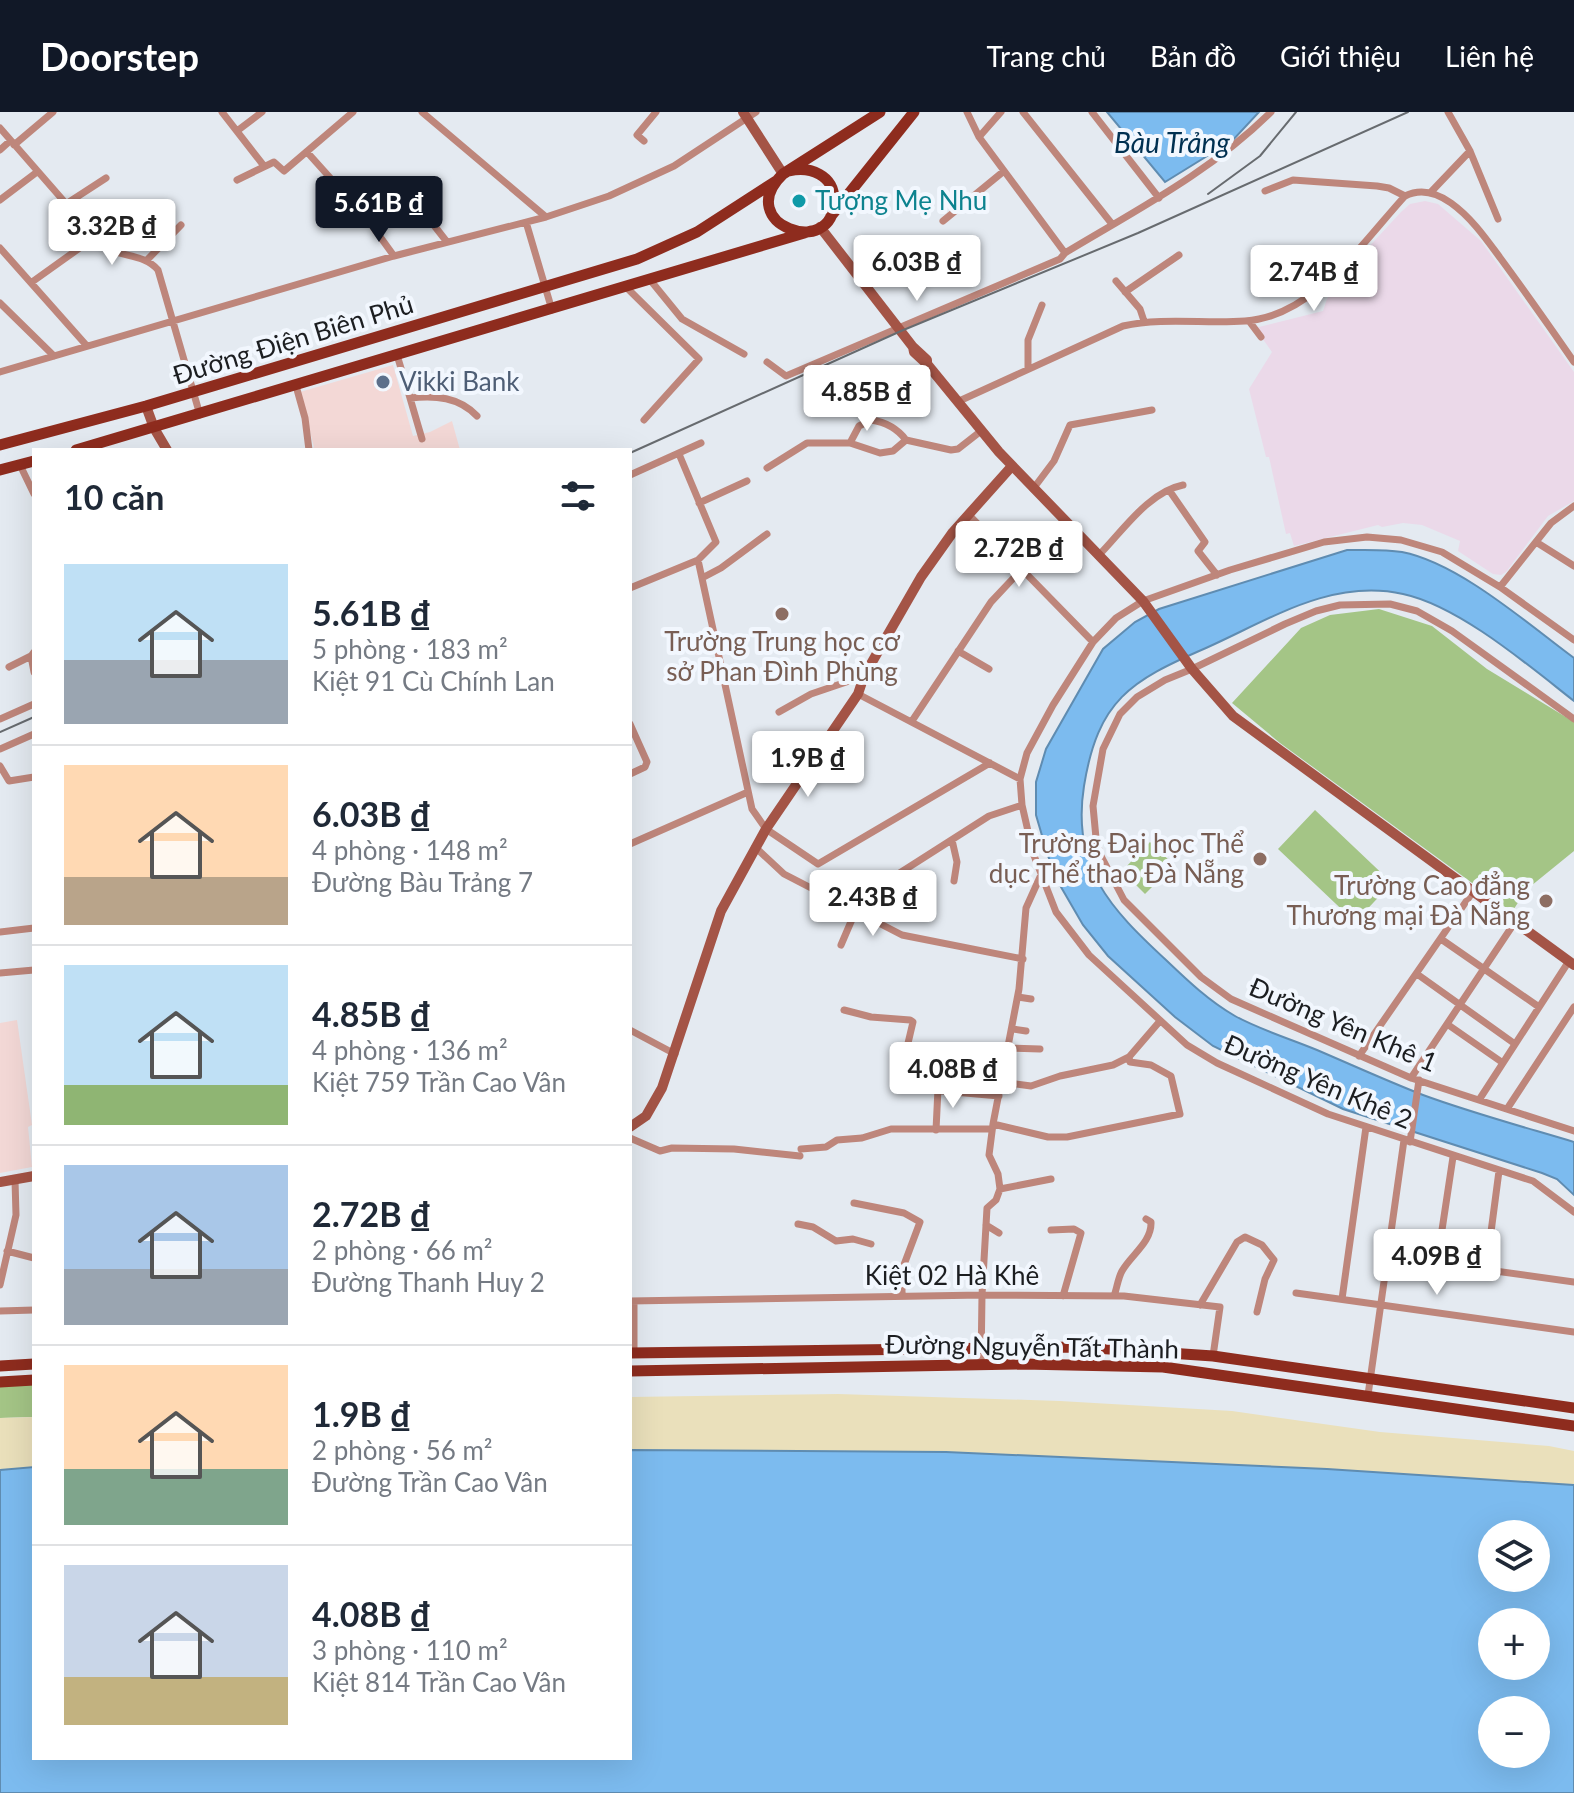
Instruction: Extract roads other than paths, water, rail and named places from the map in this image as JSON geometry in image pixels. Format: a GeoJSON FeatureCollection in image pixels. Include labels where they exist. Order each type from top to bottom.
{"type":"FeatureCollection","features":[{"type":"Feature","properties":{"kind":"main road"},"geometry":{"type":"LineString","coordinates":[[880,112],[782,175],[769,200],[775,219],[791,231],[820,226],[914,112]]}},
{"type":"Feature","properties":{"kind":"main road"},"geometry":{"type":"LineString","coordinates":[[748,114],[782,175]]}},
{"type":"Feature","properties":{"kind":"main road"},"geometry":{"type":"LineString","coordinates":[[782,175],[809,169],[827,180],[834,199],[820,226]]}},
{"type":"Feature","properties":{"kind":"main road","name":"Đường Điện Biên Phủ"},"geometry":{"type":"LineString","coordinates":[[0,445],[336,350],[669,247],[717,220],[782,175]]}},
{"type":"Feature","properties":{"kind":"main road"},"geometry":{"type":"LineString","coordinates":[[820,226],[981,431],[1143,601],[1192,669],[1228,710],[1472,893],[1572,963]]}},
{"type":"Feature","properties":{"kind":"main road","name":"Đường Điện Biên Phủ"},"geometry":{"type":"LineString","coordinates":[[83,448],[651,281],[820,226]]}},
{"type":"Feature","properties":{"kind":"main road"},"geometry":{"type":"LineString","coordinates":[[336,350],[343,372]]}},
{"type":"Feature","properties":{"kind":"main road"},"geometry":{"type":"LineString","coordinates":[[146,406],[166,448]]}},
{"type":"Feature","properties":{"kind":"main road"},"geometry":{"type":"LineString","coordinates":[[0,470],[32,462]]}},
{"type":"Feature","properties":{"kind":"main road"},"geometry":{"type":"LineString","coordinates":[[632,1126],[646,1116],[655,1104],[675,1054],[721,911],[755,847],[858,694],[864,676],[921,577],[953,532],[1012,466]]}},
{"type":"Feature","properties":{"kind":"main road"},"geometry":{"type":"LineString","coordinates":[[0,1182],[32,1176]]}},
{"type":"Feature","properties":{"kind":"main road","name":"Đường Nguyễn Tất Thành"},"geometry":{"type":"LineString","coordinates":[[632,1353],[1080,1347],[1213,1356],[1574,1408]]}},
{"type":"Feature","properties":{"kind":"main road"},"geometry":{"type":"LineString","coordinates":[[739,1351],[740,1370]]}},
{"type":"Feature","properties":{"kind":"main road"},"geometry":{"type":"LineString","coordinates":[[0,1366],[32,1364]]}},
{"type":"Feature","properties":{"kind":"main road","name":"Đường Nguyễn Tất Thành"},"geometry":{"type":"LineString","coordinates":[[632,1371],[981,1365],[1163,1367],[1574,1426]]}},
{"type":"Feature","properties":{"kind":"main road"},"geometry":{"type":"LineString","coordinates":[[0,1382],[32,1380]]}},
{"type":"Feature","properties":{"kind":"street"},"geometry":{"type":"LineString","coordinates":[[0,150],[53,112]]}},
{"type":"Feature","properties":{"kind":"street"},"geometry":{"type":"LineString","coordinates":[[222,112],[264,166]]}},
{"type":"Feature","properties":{"kind":"street"},"geometry":{"type":"LineString","coordinates":[[237,131],[262,112]]}},
{"type":"Feature","properties":{"kind":"street"},"geometry":{"type":"LineString","coordinates":[[237,180],[274,162],[284,171],[353,112]]}},
{"type":"Feature","properties":{"kind":"street"},"geometry":{"type":"LineString","coordinates":[[422,112],[546,217]]}},
{"type":"Feature","properties":{"kind":"street"},"geometry":{"type":"LineString","coordinates":[[644,141],[637,135],[656,112]]}},
{"type":"Feature","properties":{"kind":"street"},"geometry":{"type":"LineString","coordinates":[[967,112],[979,137],[1065,253]]}},
{"type":"Feature","properties":{"kind":"street"},"geometry":{"type":"LineString","coordinates":[[979,137],[1001,112]]}},
{"type":"Feature","properties":{"kind":"street"},"geometry":{"type":"LineString","coordinates":[[1023,112],[1112,224]]}},
{"type":"Feature","properties":{"kind":"street"},"geometry":{"type":"LineString","coordinates":[[1092,112],[1159,198]]}},
{"type":"Feature","properties":{"kind":"street"},"geometry":{"type":"LineString","coordinates":[[767,362],[786,376],[1060,259],[1065,253],[1220,159],[1271,112]]}},
{"type":"Feature","properties":{"kind":"street"},"geometry":{"type":"LineString","coordinates":[[1448,112],[1470,151],[1498,219]]}},
{"type":"Feature","properties":{"kind":"street"},"geometry":{"type":"LineString","coordinates":[[0,372],[394,256],[546,217],[609,196],[674,166],[748,114]]}},
{"type":"Feature","properties":{"kind":"street"},"geometry":{"type":"LineString","coordinates":[[0,128],[107,249],[147,260],[158,270],[200,415]]}},
{"type":"Feature","properties":{"kind":"street"},"geometry":{"type":"LineString","coordinates":[[1430,193],[1470,151]]}},
{"type":"Feature","properties":{"kind":"street"},"geometry":{"type":"LineString","coordinates":[[307,152],[368,220],[394,256]]}},
{"type":"Feature","properties":{"kind":"street"},"geometry":{"type":"LineString","coordinates":[[943,221],[1004,171]]}},
{"type":"Feature","properties":{"kind":"street"},"geometry":{"type":"LineString","coordinates":[[0,200],[37,172]]}},
{"type":"Feature","properties":{"kind":"street"},"geometry":{"type":"LineString","coordinates":[[66,204],[106,178]]}},
{"type":"Feature","properties":{"kind":"street"},"geometry":{"type":"LineString","coordinates":[[1265,191],[1297,180],[1377,186],[1405,196]]}},
{"type":"Feature","properties":{"kind":"street"},"geometry":{"type":"LineString","coordinates":[[401,183],[447,242]]}},
{"type":"Feature","properties":{"kind":"street"},"geometry":{"type":"LineString","coordinates":[[957,402],[1104,334],[1144,321],[1249,321],[1293,308],[1316,294],[1405,196],[1415,192],[1430,193],[1455,206],[1482,234],[1574,362]]}},
{"type":"Feature","properties":{"kind":"street"},"geometry":{"type":"LineString","coordinates":[[526,222],[552,310]]}},
{"type":"Feature","properties":{"kind":"street"},"geometry":{"type":"LineString","coordinates":[[147,260],[181,225]]}},
{"type":"Feature","properties":{"kind":"street"},"geometry":{"type":"LineString","coordinates":[[32,282],[95,237]]}},
{"type":"Feature","properties":{"kind":"street"},"geometry":{"type":"LineString","coordinates":[[0,248],[87,346]]}},
{"type":"Feature","properties":{"kind":"street"},"geometry":{"type":"LineString","coordinates":[[1125,292],[1179,255]]}},
{"type":"Feature","properties":{"kind":"street"},"geometry":{"type":"LineString","coordinates":[[651,281],[682,319],[744,354]]}},
{"type":"Feature","properties":{"kind":"street"},"geometry":{"type":"LineString","coordinates":[[1116,281],[1140,309],[1144,321]]}},
{"type":"Feature","properties":{"kind":"street"},"geometry":{"type":"LineString","coordinates":[[627,288],[699,359],[644,420]]}},
{"type":"Feature","properties":{"kind":"street"},"geometry":{"type":"LineString","coordinates":[[0,303],[54,356]]}},
{"type":"Feature","properties":{"kind":"street"},"geometry":{"type":"LineString","coordinates":[[1028,369],[1028,340],[1042,305]]}},
{"type":"Feature","properties":{"kind":"street"},"geometry":{"type":"LineString","coordinates":[[1249,321],[1261,337]]}},
{"type":"Feature","properties":{"kind":"street"},"geometry":{"type":"LineString","coordinates":[[397,355],[422,439]]}},
{"type":"Feature","properties":{"kind":"street"},"geometry":{"type":"LineString","coordinates":[[296,386],[309,448]]}},
{"type":"Feature","properties":{"kind":"street"},"geometry":{"type":"LineString","coordinates":[[410,398],[446,398],[467,405],[477,416]]}},
{"type":"Feature","properties":{"kind":"street"},"geometry":{"type":"LineString","coordinates":[[1033,489],[1054,461],[1070,425],[1152,410]]}},
{"type":"Feature","properties":{"kind":"street"},"geometry":{"type":"LineString","coordinates":[[850,443],[859,426],[871,420],[897,430],[906,440],[951,450],[981,431]]}},
{"type":"Feature","properties":{"kind":"street"},"geometry":{"type":"LineString","coordinates":[[767,468],[807,443],[850,443],[871,451],[889,453],[906,440]]}},
{"type":"Feature","properties":{"kind":"street"},"geometry":{"type":"LineString","coordinates":[[632,474],[701,443]]}},
{"type":"Feature","properties":{"kind":"street"},"geometry":{"type":"LineString","coordinates":[[632,587],[698,560],[716,542],[679,454]]}},
{"type":"Feature","properties":{"kind":"street"},"geometry":{"type":"LineString","coordinates":[[20,465],[32,490]]}},
{"type":"Feature","properties":{"kind":"street"},"geometry":{"type":"LineString","coordinates":[[699,503],[747,481]]}},
{"type":"Feature","properties":{"kind":"street"},"geometry":{"type":"LineString","coordinates":[[1098,556],[1154,499],[1183,485]]}},
{"type":"Feature","properties":{"kind":"street"},"geometry":{"type":"LineString","coordinates":[[1169,490],[1205,542],[1198,551],[1217,575]]}},
{"type":"Feature","properties":{"kind":"street"},"geometry":{"type":"LineString","coordinates":[[1500,587],[1551,523],[1574,506]]}},
{"type":"Feature","properties":{"kind":"street"},"geometry":{"type":"LineString","coordinates":[[968,514],[1093,642]]}},
{"type":"Feature","properties":{"kind":"street"},"geometry":{"type":"LineString","coordinates":[[702,578],[767,534]]}},
{"type":"Feature","properties":{"kind":"street","name":"Đường Yên Khê 2"},"geometry":{"type":"LineString","coordinates":[[1574,640],[1500,587],[1442,552],[1401,540],[1367,537],[1324,542],[1143,601],[1116,618],[1093,642],[1036,736],[1020,779],[1022,805],[1040,877],[1056,912],[1079,944],[1187,1045],[1217,1063],[1318,1109],[1543,1186],[1574,1212]]}},
{"type":"Feature","properties":{"kind":"street"},"geometry":{"type":"LineString","coordinates":[[1536,542],[1574,566]]}},
{"type":"Feature","properties":{"kind":"street"},"geometry":{"type":"LineString","coordinates":[[698,560],[752,809],[766,829],[818,864],[990,763]]}},
{"type":"Feature","properties":{"kind":"street"},"geometry":{"type":"LineString","coordinates":[[912,721],[991,602],[1022,569]]}},
{"type":"Feature","properties":{"kind":"street","name":"Đường Yên Khê 1"},"geometry":{"type":"LineString","coordinates":[[1574,719],[1452,631],[1417,611],[1364,602],[1316,611],[1165,680],[1137,697],[1120,714],[1103,749],[1093,806],[1096,838],[1105,869],[1124,900],[1201,977],[1231,999],[1416,1082],[1574,1131]]}},
{"type":"Feature","properties":{"kind":"street"},"geometry":{"type":"LineString","coordinates":[[958,651],[989,669]]}},
{"type":"Feature","properties":{"kind":"street"},"geometry":{"type":"LineString","coordinates":[[9,667],[32,654]]}},
{"type":"Feature","properties":{"kind":"street"},"geometry":{"type":"LineString","coordinates":[[779,712],[811,694],[864,676]]}},
{"type":"Feature","properties":{"kind":"street"},"geometry":{"type":"LineString","coordinates":[[858,694],[1020,779]]}},
{"type":"Feature","properties":{"kind":"street"},"geometry":{"type":"LineString","coordinates":[[0,717],[32,705]]}},
{"type":"Feature","properties":{"kind":"street"},"geometry":{"type":"LineString","coordinates":[[632,728],[647,762],[645,767],[632,773]]}},
{"type":"Feature","properties":{"kind":"street"},"geometry":{"type":"LineString","coordinates":[[0,749],[32,735]]}},
{"type":"Feature","properties":{"kind":"street"},"geometry":{"type":"LineString","coordinates":[[0,766],[9,781],[32,777]]}},
{"type":"Feature","properties":{"kind":"street"},"geometry":{"type":"LineString","coordinates":[[632,843],[748,792]]}},
{"type":"Feature","properties":{"kind":"street"},"geometry":{"type":"LineString","coordinates":[[841,945],[852,908],[989,816],[1022,805]]}},
{"type":"Feature","properties":{"kind":"street"},"geometry":{"type":"LineString","coordinates":[[952,840],[957,862],[954,881]]}},
{"type":"Feature","properties":{"kind":"street"},"geometry":{"type":"LineString","coordinates":[[755,847],[784,874],[892,930],[917,939],[1023,959]]}},
{"type":"Feature","properties":{"kind":"street"},"geometry":{"type":"LineString","coordinates":[[981,1365],[987,1208],[996,1200],[1000,1189],[998,1174],[989,1158],[992,1126],[1018,997],[1026,908],[1040,877]]}},
{"type":"Feature","properties":{"kind":"street"},"geometry":{"type":"LineString","coordinates":[[1359,1056],[1472,893]]}},
{"type":"Feature","properties":{"kind":"street"},"geometry":{"type":"LineString","coordinates":[[1368,1395],[1416,1082],[1447,1024],[1515,922]]}},
{"type":"Feature","properties":{"kind":"street"},"geometry":{"type":"LineString","coordinates":[[0,932],[32,928]]}},
{"type":"Feature","properties":{"kind":"street"},"geometry":{"type":"LineString","coordinates":[[1441,939],[1539,1007]]}},
{"type":"Feature","properties":{"kind":"street"},"geometry":{"type":"LineString","coordinates":[[1479,1100],[1539,1007],[1572,963]]}},
{"type":"Feature","properties":{"kind":"street"},"geometry":{"type":"LineString","coordinates":[[0,973],[32,970]]}},
{"type":"Feature","properties":{"kind":"street"},"geometry":{"type":"LineString","coordinates":[[1417,974],[1515,1044]]}},
{"type":"Feature","properties":{"kind":"street"},"geometry":{"type":"LineString","coordinates":[[1018,997],[1031,999]]}},
{"type":"Feature","properties":{"kind":"street"},"geometry":{"type":"LineString","coordinates":[[1507,1109],[1574,1007]]}},
{"type":"Feature","properties":{"kind":"street"},"geometry":{"type":"LineString","coordinates":[[844,1010],[913,1022],[900,1077],[909,1088],[999,1096]]}},
{"type":"Feature","properties":{"kind":"street"},"geometry":{"type":"LineString","coordinates":[[1002,1082],[1031,1086],[1060,1076],[1105,1067],[1129,1057],[1160,1021]]}},
{"type":"Feature","properties":{"kind":"street"},"geometry":{"type":"LineString","coordinates":[[1447,1024],[1503,1063]]}},
{"type":"Feature","properties":{"kind":"street"},"geometry":{"type":"LineString","coordinates":[[1013,1029],[1026,1031]]}},
{"type":"Feature","properties":{"kind":"street"},"geometry":{"type":"LineString","coordinates":[[632,1031],[675,1054]]}},
{"type":"Feature","properties":{"kind":"street"},"geometry":{"type":"LineString","coordinates":[[1009,1048],[1040,1049]]}},
{"type":"Feature","properties":{"kind":"street"},"geometry":{"type":"LineString","coordinates":[[632,1139],[660,1151],[672,1148],[800,1152],[826,1147],[837,1140],[862,1138],[891,1129],[992,1126],[1048,1137],[1067,1137],[1180,1114],[1171,1076],[1151,1065],[1130,1062],[1129,1057]]}},
{"type":"Feature","properties":{"kind":"street"},"geometry":{"type":"LineString","coordinates":[[936,1130],[938,1089]]}},
{"type":"Feature","properties":{"kind":"street"},"geometry":{"type":"LineString","coordinates":[[1342,1299],[1366,1127]]}},
{"type":"Feature","properties":{"kind":"street"},"geometry":{"type":"LineString","coordinates":[[1437,1263],[1453,1157]]}},
{"type":"Feature","properties":{"kind":"street"},"geometry":{"type":"LineString","coordinates":[[1486,1270],[1499,1171]]}},
{"type":"Feature","properties":{"kind":"street"},"geometry":{"type":"LineString","coordinates":[[1000,1189],[1051,1179]]}},
{"type":"Feature","properties":{"kind":"street"},"geometry":{"type":"LineString","coordinates":[[0,1285],[16,1215],[15,1180]]}},
{"type":"Feature","properties":{"kind":"street"},"geometry":{"type":"LineString","coordinates":[[854,1203],[886,1208],[917,1219],[919,1227],[910,1243],[902,1270],[902,1296]]}},
{"type":"Feature","properties":{"kind":"street"},"geometry":{"type":"LineString","coordinates":[[1114,1296],[1121,1272],[1152,1227],[1146,1219]]}},
{"type":"Feature","properties":{"kind":"street"},"geometry":{"type":"LineString","coordinates":[[798,1224],[813,1227],[836,1241],[853,1239],[871,1244]]}},
{"type":"Feature","properties":{"kind":"street"},"geometry":{"type":"LineString","coordinates":[[986,1225],[999,1233]]}},
{"type":"Feature","properties":{"kind":"street"},"geometry":{"type":"LineString","coordinates":[[1051,1230],[1074,1229],[1081,1233],[1063,1296]]}},
{"type":"Feature","properties":{"kind":"street"},"geometry":{"type":"LineString","coordinates":[[1213,1356],[1220,1307],[1200,1305],[1237,1242],[1245,1237],[1262,1245],[1274,1260],[1265,1279],[1257,1312]]}},
{"type":"Feature","properties":{"kind":"street"},"geometry":{"type":"LineString","coordinates":[[7,1251],[32,1257]]}},
{"type":"Feature","properties":{"kind":"street"},"geometry":{"type":"LineString","coordinates":[[1387,1256],[1574,1282]]}},
{"type":"Feature","properties":{"kind":"street"},"geometry":{"type":"LineString","coordinates":[[1296,1293],[1574,1332]]}},
{"type":"Feature","properties":{"kind":"street","name":"Kiệt 02 Hà Khê"},"geometry":{"type":"LineString","coordinates":[[632,1353],[632,1301],[982,1295],[1114,1296],[1200,1305]]}},
{"type":"Feature","properties":{"kind":"street"},"geometry":{"type":"LineString","coordinates":[[0,1311],[32,1310]]}},
{"type":"Feature","properties":{"kind":"water","name":"Bàu Trảng"},"geometry":{"type":"Polygon","coordinates":[[[1107,112],[1259,112],[1233,140],[1165,182],[1107,112]]]}},
{"type":"Feature","properties":{"kind":"water"},"geometry":{"type":"Polygon","coordinates":[[[1347,550],[1395,551],[1424,558],[1492,596],[1574,658],[1574,701],[1492,638],[1425,601],[1403,594],[1376,591],[1351,592],[1301,604],[1157,671],[1122,697],[1109,713],[1098,733],[1084,786],[1084,841],[1090,864],[1112,904],[1128,923],[1191,983],[1225,1010],[1255,1026],[1423,1095],[1574,1142],[1574,1195],[1557,1179],[1542,1173],[1343,1109],[1213,1046],[1175,1017],[1108,956],[1083,925],[1061,887],[1048,856],[1036,815],[1036,782],[1046,749],[1103,649],[1135,622],[1159,609],[1347,550]]]}},
{"type":"Feature","properties":{"kind":"water"},"geometry":{"type":"Polygon","coordinates":[[[632,1450],[946,1452],[1327,1469],[1574,1485],[1574,1793],[0,1793],[0,1470],[32,1467],[32,1760],[632,1760],[632,1450]]]}},
{"type":"Feature","properties":{"kind":"railway"},"geometry":{"type":"LineString","coordinates":[[1208,194],[1260,156],[1296,112]]}},
{"type":"Feature","properties":{"kind":"railway"},"geometry":{"type":"LineString","coordinates":[[632,452],[901,331],[1138,233],[1408,112]]}},
{"type":"Feature","properties":{"kind":"railway"},"geometry":{"type":"LineString","coordinates":[[0,732],[32,718]]}},
{"type":"Feature","properties":{"kind":"place","name":"Tượng Mẹ Nhu"},"geometry":{"type":"Point","coordinates":[799,201]}},
{"type":"Feature","properties":{"kind":"place","name":"Vikki Bank"},"geometry":{"type":"Point","coordinates":[383,382]}},
{"type":"Feature","properties":{"kind":"place","name":"Trường Trung học cơ sở Phan Đình Phùng"},"geometry":{"type":"Point","coordinates":[782,614]}},
{"type":"Feature","properties":{"kind":"place","name":"Trường Đại học Thể dục Thể thao Đà Nẵng"},"geometry":{"type":"Point","coordinates":[1260,859]}},
{"type":"Feature","properties":{"kind":"place","name":"Trường Cao đẳng Thương mại Đà Nẵng"},"geometry":{"type":"Point","coordinates":[1546,901]}}]}
